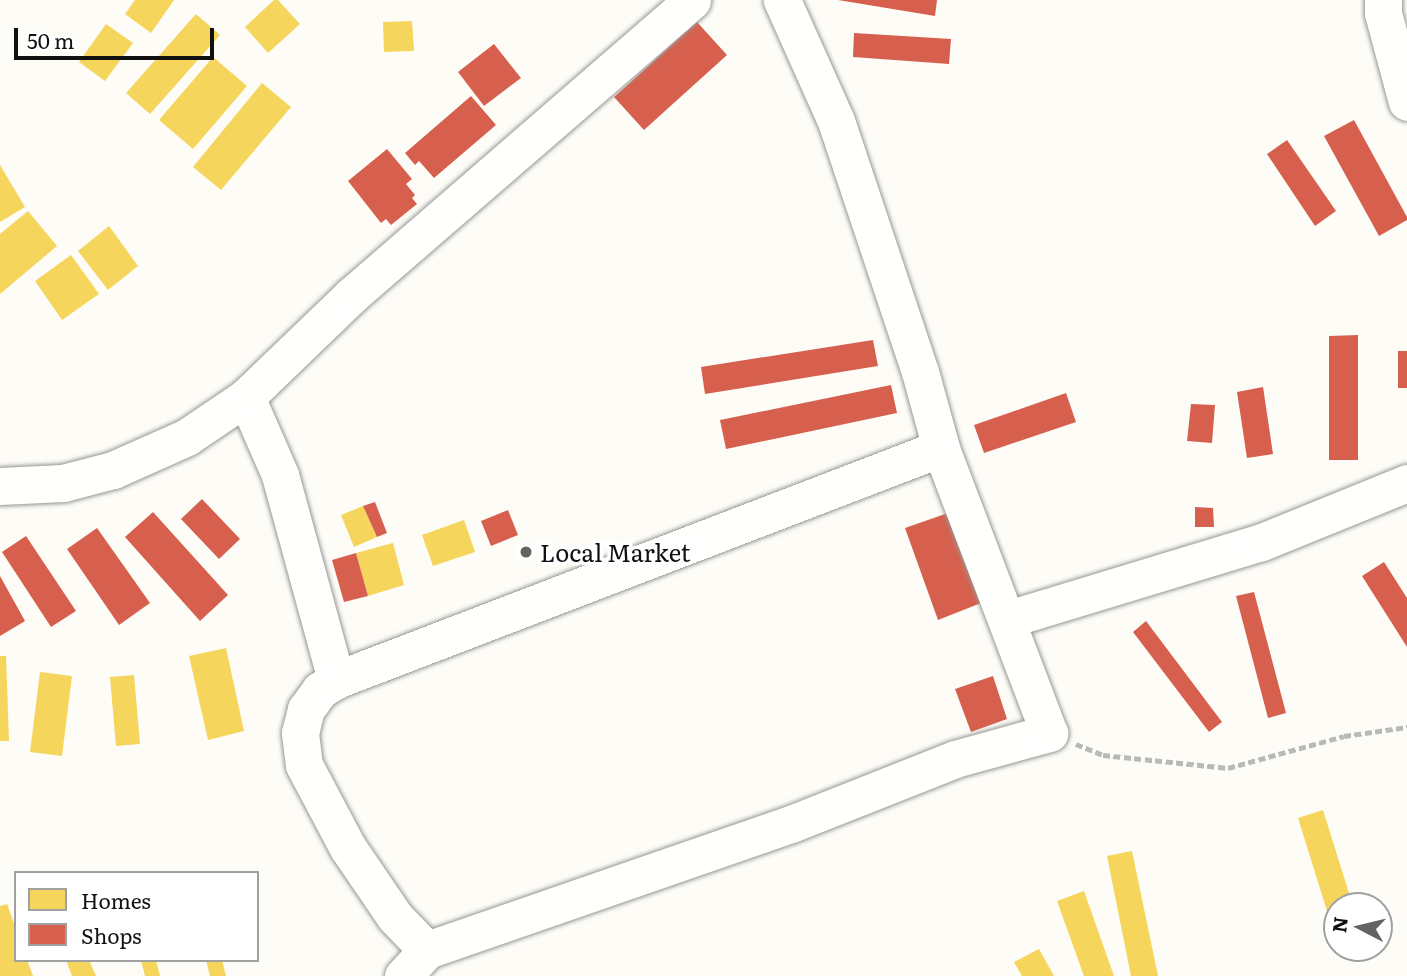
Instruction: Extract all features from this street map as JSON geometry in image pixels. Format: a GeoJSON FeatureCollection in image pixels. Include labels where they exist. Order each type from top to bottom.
{"type":"FeatureCollection","features":[{"type":"Feature","properties":{"kind":"street"},"geometry":{"type":"LineString","coordinates":[[0,486],[63,483],[113,470],[187,436],[246,397],[352,295],[692,0]]}},
{"type":"Feature","properties":{"kind":"street"},"geometry":{"type":"LineString","coordinates":[[403,976],[427,950],[791,824],[955,759],[1049,733],[941,447],[857,178],[836,121],[782,0]]}},
{"type":"Feature","properties":{"kind":"street"},"geometry":{"type":"LineString","coordinates":[[1383,0],[1383,13],[1407,102]]}},
{"type":"Feature","properties":{"kind":"street"},"geometry":{"type":"LineString","coordinates":[[246,397],[281,475],[336,680]]}},
{"type":"Feature","properties":{"kind":"street"},"geometry":{"type":"LineString","coordinates":[[427,950],[395,917],[348,848],[304,765],[300,733],[306,709],[320,690],[336,680],[941,447]]}},
{"type":"Feature","properties":{"kind":"street"},"geometry":{"type":"LineString","coordinates":[[1008,619],[1262,542],[1407,483]]}},
{"type":"Feature","properties":{"kind":"path"},"geometry":{"type":"LineString","coordinates":[[1049,733],[1103,755],[1228,768],[1344,736],[1407,727]]}},
{"type":"Feature","properties":{"kind":"building: Homes"},"geometry":{"type":"Polygon","coordinates":[[[135,0],[174,0],[151,33],[125,14],[135,0]]]}},
{"type":"Feature","properties":{"kind":"building: Homes"},"geometry":{"type":"Polygon","coordinates":[[[274,0],[278,0],[300,24],[268,53],[245,27],[274,0]]]}},
{"type":"Feature","properties":{"kind":"building: Homes"},"geometry":{"type":"Polygon","coordinates":[[[196,14],[220,35],[150,114],[126,93],[196,14]]]}},
{"type":"Feature","properties":{"kind":"building: Homes"},"geometry":{"type":"Polygon","coordinates":[[[412,21],[414,51],[384,52],[383,22],[412,21]]]}},
{"type":"Feature","properties":{"kind":"building: Homes"},"geometry":{"type":"Polygon","coordinates":[[[106,24],[133,43],[105,81],[79,62],[106,24]]]}},
{"type":"Feature","properties":{"kind":"building: Homes"},"geometry":{"type":"Polygon","coordinates":[[[213,57],[247,86],[193,149],[159,120],[213,57]]]}},
{"type":"Feature","properties":{"kind":"building: Homes"},"geometry":{"type":"Polygon","coordinates":[[[262,83],[291,107],[221,190],[193,167],[262,83]]]}},
{"type":"Feature","properties":{"kind":"building: Homes"},"geometry":{"type":"Polygon","coordinates":[[[0,165],[25,207],[0,222],[0,165]]]}},
{"type":"Feature","properties":{"kind":"building: Homes"},"geometry":{"type":"Polygon","coordinates":[[[28,211],[57,246],[0,294],[0,234],[28,211]]]}},
{"type":"Feature","properties":{"kind":"building: Homes"},"geometry":{"type":"Polygon","coordinates":[[[109,226],[138,266],[108,290],[78,251],[109,226]]]}},
{"type":"Feature","properties":{"kind":"building: Homes"},"geometry":{"type":"Polygon","coordinates":[[[71,255],[99,294],[62,320],[35,281],[71,255]]]}},
{"type":"Feature","properties":{"kind":"building: Homes"},"geometry":{"type":"Polygon","coordinates":[[[363,506],[377,537],[354,547],[341,515],[363,506]]]}},
{"type":"Feature","properties":{"kind":"building: Homes"},"geometry":{"type":"Polygon","coordinates":[[[464,520],[475,552],[433,566],[422,535],[464,520]]]}},
{"type":"Feature","properties":{"kind":"building: Homes"},"geometry":{"type":"Polygon","coordinates":[[[393,543],[404,585],[368,596],[356,553],[393,543]]]}},
{"type":"Feature","properties":{"kind":"building: Homes"},"geometry":{"type":"Polygon","coordinates":[[[226,648],[244,731],[208,740],[189,656],[226,648]]]}},
{"type":"Feature","properties":{"kind":"building: Homes"},"geometry":{"type":"Polygon","coordinates":[[[0,656],[6,656],[9,741],[0,741],[0,656]]]}},
{"type":"Feature","properties":{"kind":"building: Homes"},"geometry":{"type":"Polygon","coordinates":[[[40,672],[72,676],[62,756],[30,752],[40,672]]]}},
{"type":"Feature","properties":{"kind":"building: Homes"},"geometry":{"type":"Polygon","coordinates":[[[134,675],[140,744],[116,746],[110,677],[134,675]]]}},
{"type":"Feature","properties":{"kind":"building: Homes"},"geometry":{"type":"Polygon","coordinates":[[[1323,810],[1349,892],[1323,892],[1323,898],[1298,818],[1323,810]]]}},
{"type":"Feature","properties":{"kind":"building: Homes"},"geometry":{"type":"Polygon","coordinates":[[[1132,851],[1158,976],[1131,976],[1107,856],[1132,851]]]}},
{"type":"Feature","properties":{"kind":"building: Homes"},"geometry":{"type":"Polygon","coordinates":[[[1084,891],[1114,976],[1084,976],[1057,901],[1084,891]]]}},
{"type":"Feature","properties":{"kind":"building: Homes"},"geometry":{"type":"Polygon","coordinates":[[[7,904],[14,923],[14,962],[28,962],[33,976],[0,976],[0,906],[7,904]]]}},
{"type":"Feature","properties":{"kind":"building: Homes"},"geometry":{"type":"Polygon","coordinates":[[[1039,949],[1054,976],[1022,976],[1014,962],[1039,949]]]}},
{"type":"Feature","properties":{"kind":"building: Homes"},"geometry":{"type":"Polygon","coordinates":[[[67,962],[90,962],[96,976],[72,976],[67,962]]]}},
{"type":"Feature","properties":{"kind":"building: Homes"},"geometry":{"type":"Polygon","coordinates":[[[142,962],[156,962],[160,976],[145,976],[142,962]]]}},
{"type":"Feature","properties":{"kind":"building: Homes"},"geometry":{"type":"Polygon","coordinates":[[[206,962],[222,962],[226,976],[210,976],[206,962]]]}},
{"type":"Feature","properties":{"kind":"building: Shops"},"geometry":{"type":"Polygon","coordinates":[[[838,0],[937,0],[935,16],[838,0]]]}},
{"type":"Feature","properties":{"kind":"building: Shops"},"geometry":{"type":"Polygon","coordinates":[[[697,22],[727,55],[644,130],[614,97],[697,22]]]}},
{"type":"Feature","properties":{"kind":"building: Shops"},"geometry":{"type":"Polygon","coordinates":[[[854,33],[951,39],[949,64],[853,57],[854,33]]]}},
{"type":"Feature","properties":{"kind":"building: Shops"},"geometry":{"type":"Polygon","coordinates":[[[494,44],[521,78],[484,106],[458,72],[494,44]]]}},
{"type":"Feature","properties":{"kind":"building: Shops"},"geometry":{"type":"Polygon","coordinates":[[[471,96],[496,125],[434,178],[419,161],[415,165],[405,153],[471,96]]]}},
{"type":"Feature","properties":{"kind":"building: Shops"},"geometry":{"type":"Polygon","coordinates":[[[1354,120],[1407,217],[1407,220],[1379,236],[1324,136],[1354,120]]]}},
{"type":"Feature","properties":{"kind":"building: Shops"},"geometry":{"type":"Polygon","coordinates":[[[1287,140],[1336,211],[1315,226],[1267,154],[1287,140]]]}},
{"type":"Feature","properties":{"kind":"building: Shops"},"geometry":{"type":"Polygon","coordinates":[[[387,149],[412,179],[406,184],[415,195],[412,198],[417,204],[391,225],[386,219],[381,223],[348,181],[387,149]]]}},
{"type":"Feature","properties":{"kind":"building: Shops"},"geometry":{"type":"Polygon","coordinates":[[[1358,335],[1358,460],[1329,460],[1329,336],[1358,335]]]}},
{"type":"Feature","properties":{"kind":"building: Shops"},"geometry":{"type":"Polygon","coordinates":[[[873,340],[878,366],[705,394],[701,367],[873,340]]]}},
{"type":"Feature","properties":{"kind":"building: Shops"},"geometry":{"type":"Polygon","coordinates":[[[1398,351],[1407,351],[1407,388],[1398,388],[1398,351]]]}},
{"type":"Feature","properties":{"kind":"building: Shops"},"geometry":{"type":"Polygon","coordinates":[[[891,385],[897,413],[726,449],[720,420],[891,385]]]}},
{"type":"Feature","properties":{"kind":"building: Shops"},"geometry":{"type":"Polygon","coordinates":[[[1263,387],[1273,454],[1247,458],[1237,392],[1263,387]]]}},
{"type":"Feature","properties":{"kind":"building: Shops"},"geometry":{"type":"Polygon","coordinates":[[[1066,393],[1076,422],[984,453],[974,425],[1066,393]]]}},
{"type":"Feature","properties":{"kind":"building: Shops"},"geometry":{"type":"Polygon","coordinates":[[[1191,404],[1215,405],[1212,443],[1187,441],[1191,404]]]}},
{"type":"Feature","properties":{"kind":"building: Shops"},"geometry":{"type":"Polygon","coordinates":[[[202,499],[240,539],[219,559],[181,519],[202,499]]]}},
{"type":"Feature","properties":{"kind":"building: Shops"},"geometry":{"type":"Polygon","coordinates":[[[375,502],[387,533],[377,537],[363,506],[375,502]]]}},
{"type":"Feature","properties":{"kind":"building: Shops"},"geometry":{"type":"Polygon","coordinates":[[[1195,507],[1213,508],[1214,527],[1195,527],[1195,507]]]}},
{"type":"Feature","properties":{"kind":"building: Shops"},"geometry":{"type":"Polygon","coordinates":[[[508,510],[518,535],[491,546],[481,521],[508,510]]]}},
{"type":"Feature","properties":{"kind":"building: Shops"},"geometry":{"type":"Polygon","coordinates":[[[153,512],[228,595],[200,621],[125,537],[153,512]]]}},
{"type":"Feature","properties":{"kind":"building: Shops"},"geometry":{"type":"Polygon","coordinates":[[[948,513],[981,603],[938,620],[905,528],[948,513]]]}},
{"type":"Feature","properties":{"kind":"building: Shops"},"geometry":{"type":"Polygon","coordinates":[[[97,528],[150,603],[119,625],[67,549],[97,528]]]}},
{"type":"Feature","properties":{"kind":"building: Shops"},"geometry":{"type":"Polygon","coordinates":[[[26,536],[76,611],[51,627],[2,552],[26,536]]]}},
{"type":"Feature","properties":{"kind":"building: Shops"},"geometry":{"type":"Polygon","coordinates":[[[356,553],[368,596],[344,602],[332,560],[356,553]]]}},
{"type":"Feature","properties":{"kind":"building: Shops"},"geometry":{"type":"Polygon","coordinates":[[[1384,562],[1407,598],[1407,647],[1362,576],[1384,562]]]}},
{"type":"Feature","properties":{"kind":"building: Shops"},"geometry":{"type":"Polygon","coordinates":[[[0,576],[25,621],[0,636],[0,576]]]}},
{"type":"Feature","properties":{"kind":"building: Shops"},"geometry":{"type":"Polygon","coordinates":[[[1254,592],[1286,713],[1268,718],[1236,596],[1254,592]]]}},
{"type":"Feature","properties":{"kind":"building: Shops"},"geometry":{"type":"Polygon","coordinates":[[[1146,621],[1222,722],[1209,732],[1133,632],[1146,621]]]}},
{"type":"Feature","properties":{"kind":"building: Shops"},"geometry":{"type":"Polygon","coordinates":[[[993,676],[1007,719],[971,732],[955,689],[993,676]]]}},
{"type":"Feature","properties":{"kind":"place","name":"Local Market"},"geometry":{"type":"Point","coordinates":[526,552]}}]}
